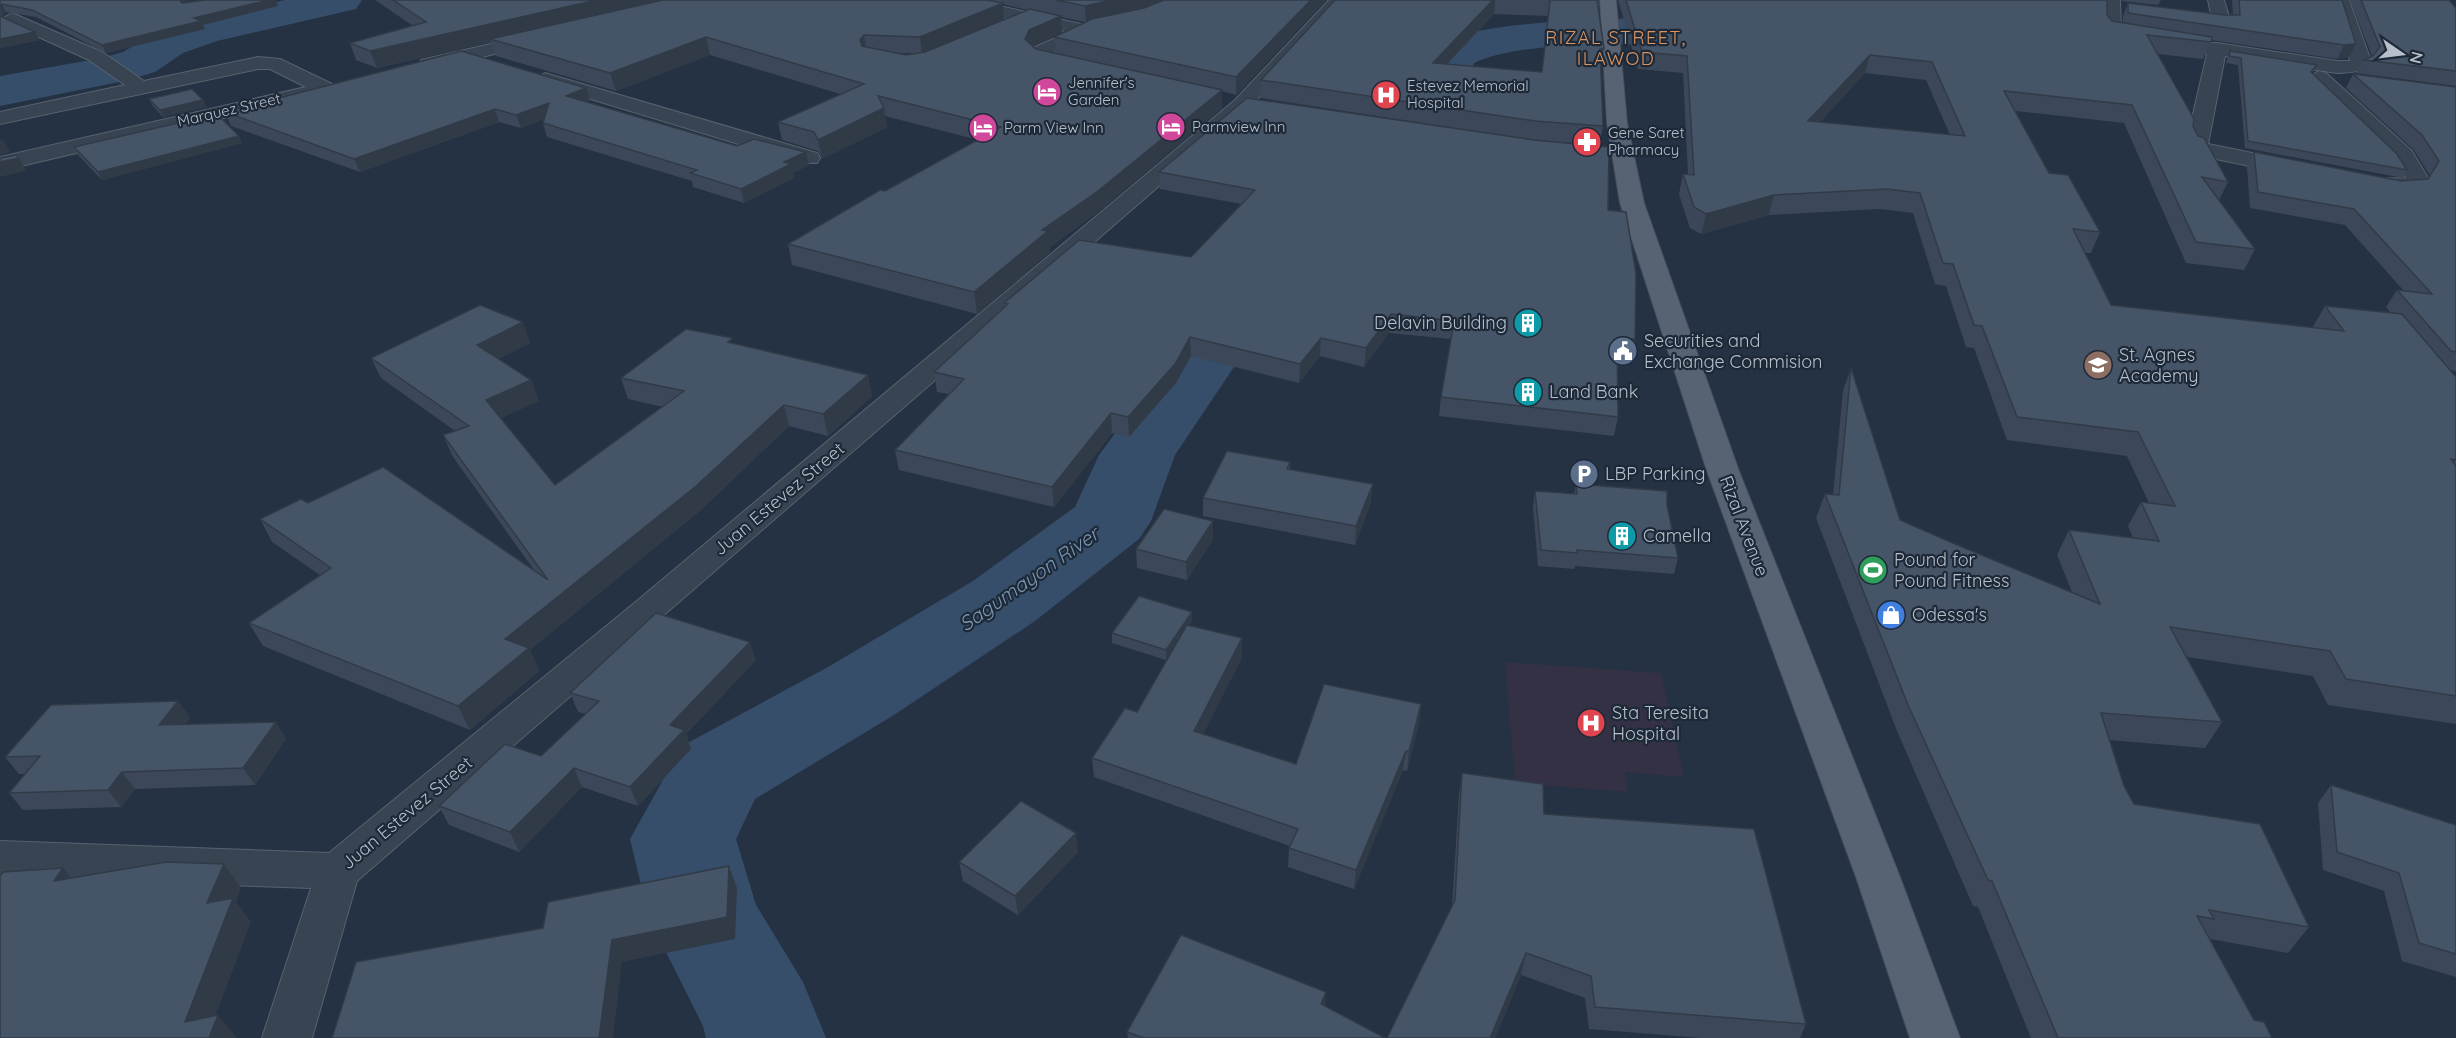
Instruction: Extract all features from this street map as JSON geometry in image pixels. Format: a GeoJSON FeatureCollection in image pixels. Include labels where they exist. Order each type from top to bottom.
{"type":"FeatureCollection","features":[{"type":"Feature","properties":{"kind":"main road","name":"Rizal Avenue"},"geometry":{"type":"LineString","coordinates":[[1610,18],[1612,155],[1632,203],[1723,471],[1878,877],[1935,1038]]}},
{"type":"Feature","properties":{"kind":"street"},"geometry":{"type":"LineString","coordinates":[[948,0],[1086,30]]}},
{"type":"Feature","properties":{"kind":"street","name":"Juan Estevez Street"},"geometry":{"type":"LineString","coordinates":[[287,1038],[338,871],[651,608],[1242,103],[1338,0]]}},
{"type":"Feature","properties":{"kind":"street"},"geometry":{"type":"LineString","coordinates":[[2170,14],[2221,20],[2216,0]]}},
{"type":"Feature","properties":{"kind":"street"},"geometry":{"type":"LineString","coordinates":[[2319,71],[2355,66],[2362,61],[2341,0]]}},
{"type":"Feature","properties":{"kind":"street"},"geometry":{"type":"LineString","coordinates":[[2089,3],[2116,5],[2112,32],[2162,41]]}},
{"type":"Feature","properties":{"kind":"street"},"geometry":{"type":"LineString","coordinates":[[998,31],[1029,18]]}},
{"type":"Feature","properties":{"kind":"street"},"geometry":{"type":"LineString","coordinates":[[2193,18],[2190,45],[2319,71],[2365,83]]}},
{"type":"Feature","properties":{"kind":"street"},"geometry":{"type":"LineString","coordinates":[[1091,70],[1038,56],[1040,52],[1086,30],[1107,25]]}},
{"type":"Feature","properties":{"kind":"street"},"geometry":{"type":"LineString","coordinates":[[11,26],[38,29],[112,68],[139,87]]}},
{"type":"Feature","properties":{"kind":"street"},"geometry":{"type":"LineString","coordinates":[[411,68],[556,34]]}},
{"type":"Feature","properties":{"kind":"street"},"geometry":{"type":"LineString","coordinates":[[2217,49],[2197,144],[2199,149],[2312,172]]}},
{"type":"Feature","properties":{"kind":"street"},"geometry":{"type":"LineString","coordinates":[[466,55],[500,65]]}},
{"type":"Feature","properties":{"kind":"street"},"geometry":{"type":"LineString","coordinates":[[0,118],[258,63],[273,63],[324,88]]}},
{"type":"Feature","properties":{"kind":"street"},"geometry":{"type":"LineString","coordinates":[[2319,71],[2404,156],[2417,178],[2411,187],[2393,187],[2358,181]]}},
{"type":"Feature","properties":{"kind":"street"},"geometry":{"type":"LineString","coordinates":[[523,72],[809,158]]}},
{"type":"Feature","properties":{"kind":"street","name":"Marquez Street"},"geometry":{"type":"LineString","coordinates":[[0,164],[345,83]]}},
{"type":"Feature","properties":{"kind":"street"},"geometry":{"type":"LineString","coordinates":[[0,859],[338,871]]}},
{"type":"Feature","properties":{"kind":"shaded area","name":"Sta Teresita Hospital"},"geometry":{"type":"Polygon","coordinates":[[[1505,662],[1661,673],[1684,777],[1625,772],[1628,792],[1515,783],[1505,662]]]}},
{"type":"Feature","properties":{"kind":"building"},"geometry":{"type":"Polygon","coordinates":[[[0,0],[180,0],[182,3],[206,0],[269,0],[194,18],[201,21],[102,45],[32,10],[2,4],[0,6],[0,0]]]}},
{"type":"Feature","properties":{"kind":"building"},"geometry":{"type":"Polygon","coordinates":[[[393,0],[597,0],[370,51],[350,43],[426,22],[393,0]]]}},
{"type":"Feature","properties":{"kind":"building"},"geometry":{"type":"Polygon","coordinates":[[[663,0],[987,0],[1003,3],[920,37],[864,35],[860,40],[862,46],[906,55],[925,52],[1030,9],[1061,16],[1029,30],[1025,39],[1036,49],[1222,90],[1098,191],[1042,230],[1048,231],[974,292],[788,244],[880,190],[885,191],[1001,127],[878,96],[884,108],[818,140],[814,132],[778,122],[864,84],[706,37],[610,73],[490,39],[663,0]]]}},
{"type":"Feature","properties":{"kind":"building"},"geometry":{"type":"Polygon","coordinates":[[[1056,0],[1112,0],[1085,6],[1056,0]]]}},
{"type":"Feature","properties":{"kind":"building"},"geometry":{"type":"Polygon","coordinates":[[[1164,0],[1311,0],[1236,77],[1054,37],[1092,19],[1144,8],[1164,0]]]}},
{"type":"Feature","properties":{"kind":"building"},"geometry":{"type":"Polygon","coordinates":[[[1335,0],[1493,0],[1433,63],[1542,72],[1550,0],[1597,0],[1604,49],[1600,49],[1603,126],[1535,121],[1261,80],[1335,0]]]}},
{"type":"Feature","properties":{"kind":"building"},"geometry":{"type":"Polygon","coordinates":[[[1626,0],[2107,0],[2107,15],[2112,21],[2212,37],[2211,42],[2147,35],[2194,119],[2193,126],[2198,136],[2204,138],[2228,182],[2202,177],[2255,249],[2196,242],[2132,105],[2004,91],[2049,173],[2068,175],[2100,232],[2073,229],[2111,305],[2344,331],[2325,306],[2402,314],[2456,377],[2456,460],[2451,459],[2456,466],[2456,696],[2346,679],[2330,651],[2170,627],[2222,722],[2101,713],[2124,786],[2134,804],[2260,824],[2309,927],[2209,910],[2214,919],[2197,916],[2254,1020],[2264,1022],[2272,1038],[2058,1038],[1992,881],[1988,880],[1908,705],[1825,494],[1839,495],[1851,368],[1900,520],[2100,604],[2069,530],[2159,541],[2141,502],[2175,506],[2138,432],[2017,417],[1982,326],[1974,325],[1953,264],[1943,263],[1920,193],[1887,189],[1774,195],[1706,214],[1694,207],[1683,174],[1694,175],[1687,56],[1642,52],[1626,0]],[[1870,55],[1808,121],[1965,136],[1932,62],[1870,55]]]}},
{"type":"Feature","properties":{"kind":"building"},"geometry":{"type":"Polygon","coordinates":[[[2239,0],[2342,0],[2356,44],[2344,45],[2128,13],[2128,3],[2240,15],[2239,0]]]}},
{"type":"Feature","properties":{"kind":"building"},"geometry":{"type":"Polygon","coordinates":[[[2361,0],[2449,0],[2456,8],[2456,71],[2364,60],[2373,56],[2380,47],[2361,0]]]}},
{"type":"Feature","properties":{"kind":"building"},"geometry":{"type":"Polygon","coordinates":[[[0,16],[35,32],[0,39],[0,16]]]}},
{"type":"Feature","properties":{"kind":"building"},"geometry":{"type":"Polygon","coordinates":[[[461,51],[586,88],[566,96],[737,146],[754,139],[806,152],[784,162],[791,164],[741,189],[690,173],[697,170],[543,123],[549,103],[516,115],[495,109],[354,159],[225,112],[461,51]]]}},
{"type":"Feature","properties":{"kind":"building"},"geometry":{"type":"Polygon","coordinates":[[[2230,51],[2317,65],[2311,72],[2397,154],[2407,170],[2248,141],[2241,58],[2229,56],[2230,51]]]}},
{"type":"Feature","properties":{"kind":"building"},"geometry":{"type":"Polygon","coordinates":[[[2353,74],[2456,87],[2456,352],[2451,351],[2397,290],[2432,294],[2354,209],[2258,192],[2254,152],[2401,181],[2428,179],[2439,161],[2422,135],[2353,74]]]}},
{"type":"Feature","properties":{"kind":"building"},"geometry":{"type":"Polygon","coordinates":[[[192,89],[203,100],[160,110],[149,99],[192,89]]]}},
{"type":"Feature","properties":{"kind":"building"},"geometry":{"type":"Polygon","coordinates":[[[1247,98],[1534,140],[1609,147],[1608,210],[1626,212],[1636,274],[1635,339],[1617,338],[1618,417],[1441,397],[1454,321],[1391,314],[1366,348],[1321,338],[1300,364],[1190,337],[1175,364],[1128,417],[1111,413],[1052,487],[895,450],[964,379],[934,372],[1008,304],[1004,303],[1079,240],[1191,257],[1255,190],[1159,172],[1247,98]]]}},
{"type":"Feature","properties":{"kind":"building"},"geometry":{"type":"Polygon","coordinates":[[[217,114],[239,136],[98,172],[74,147],[217,114]]]}},
{"type":"Feature","properties":{"kind":"building"},"geometry":{"type":"Polygon","coordinates":[[[16,155],[19,158],[0,162],[0,158],[16,155]]]}},
{"type":"Feature","properties":{"kind":"building"},"geometry":{"type":"Polygon","coordinates":[[[480,305],[523,322],[477,345],[531,380],[486,400],[555,485],[684,391],[621,378],[686,329],[733,338],[728,342],[868,375],[823,414],[784,405],[695,487],[505,639],[529,648],[458,706],[249,623],[331,568],[260,519],[301,499],[308,503],[383,467],[548,580],[443,435],[469,426],[371,358],[480,305]]]}},
{"type":"Feature","properties":{"kind":"building"},"geometry":{"type":"Polygon","coordinates":[[[1227,451],[1290,462],[1287,469],[1373,484],[1356,526],[1203,498],[1227,451]]]}},
{"type":"Feature","properties":{"kind":"building"},"geometry":{"type":"Polygon","coordinates":[[[1576,484],[1667,491],[1667,505],[1678,558],[1577,550],[1577,553],[1541,550],[1535,491],[1577,494],[1576,484]]]}},
{"type":"Feature","properties":{"kind":"building"},"geometry":{"type":"Polygon","coordinates":[[[1164,509],[1213,521],[1186,562],[1136,549],[1164,509]]]}},
{"type":"Feature","properties":{"kind":"building"},"geometry":{"type":"Polygon","coordinates":[[[1139,596],[1192,612],[1166,650],[1112,633],[1139,596]]]}},
{"type":"Feature","properties":{"kind":"building"},"geometry":{"type":"Polygon","coordinates":[[[656,613],[750,642],[670,725],[684,730],[630,787],[574,768],[510,832],[439,806],[505,744],[541,756],[599,701],[570,693],[656,613]]]}},
{"type":"Feature","properties":{"kind":"building"},"geometry":{"type":"Polygon","coordinates":[[[1187,625],[1242,638],[1194,731],[1296,764],[1324,684],[1421,704],[1409,752],[1406,751],[1356,870],[1289,848],[1298,829],[1092,758],[1125,708],[1137,712],[1187,625]]]}},
{"type":"Feature","properties":{"kind":"building"},"geometry":{"type":"Polygon","coordinates":[[[178,701],[159,725],[276,722],[243,768],[122,772],[108,790],[9,793],[40,756],[5,757],[51,705],[178,701]]]}},
{"type":"Feature","properties":{"kind":"building"},"geometry":{"type":"Polygon","coordinates":[[[1462,773],[1543,784],[1544,814],[1754,829],[1806,1024],[1595,1007],[1591,976],[1526,953],[1490,1038],[1387,1038],[1455,900],[1462,773]]]}},
{"type":"Feature","properties":{"kind":"building"},"geometry":{"type":"Polygon","coordinates":[[[2331,785],[2456,825],[2456,954],[2419,943],[2399,873],[2337,852],[2331,785]]]}},
{"type":"Feature","properties":{"kind":"building"},"geometry":{"type":"Polygon","coordinates":[[[1021,801],[1076,833],[1015,896],[959,862],[1021,801]]]}},
{"type":"Feature","properties":{"kind":"building"},"geometry":{"type":"Polygon","coordinates":[[[166,862],[224,864],[207,903],[233,898],[185,1022],[218,1015],[209,1038],[0,1038],[0,876],[3,872],[63,868],[54,881],[166,862]]]}},
{"type":"Feature","properties":{"kind":"building"},"geometry":{"type":"Polygon","coordinates":[[[729,866],[727,917],[612,940],[599,1038],[332,1038],[356,962],[543,928],[548,902],[729,866]]]}},
{"type":"Feature","properties":{"kind":"building"},"geometry":{"type":"Polygon","coordinates":[[[1181,935],[1326,992],[1321,1004],[1385,1038],[1144,1038],[1127,1032],[1181,935]]]}},
{"type":"Feature","properties":{"kind":"waterway"},"geometry":{"type":"LineString","coordinates":[[0,91],[107,71],[139,62],[167,44],[204,31],[341,0]]}},
{"type":"Feature","properties":{"kind":"waterway","name":"Sagumayon River"},"geometry":{"type":"LineString","coordinates":[[1525,136],[1462,94],[1447,74],[1457,54],[1471,47],[1522,38],[1658,31],[1679,20],[1739,5],[1743,0]]}},
{"type":"Feature","properties":{"kind":"waterway","name":"Sagumayon River"},"geometry":{"type":"LineString","coordinates":[[766,1038],[761,1020],[705,918],[683,839],[717,773],[861,691],[1004,601],[1110,521],[1137,455],[1210,352],[1246,278],[1263,265]]}},
{"type":"Feature","properties":{"kind":"place","name":"Jennifer's Garden"},"geometry":{"type":"Point","coordinates":[1047,92]}},
{"type":"Feature","properties":{"kind":"place","name":"Estevez Memorial Hospital"},"geometry":{"type":"Point","coordinates":[1386,95]}},
{"type":"Feature","properties":{"kind":"place","name":"Parmview Inn"},"geometry":{"type":"Point","coordinates":[1171,127]}},
{"type":"Feature","properties":{"kind":"place","name":"Parm View Inn"},"geometry":{"type":"Point","coordinates":[983,128]}},
{"type":"Feature","properties":{"kind":"place","name":"Gene Saret Pharmacy"},"geometry":{"type":"Point","coordinates":[1587,142]}},
{"type":"Feature","properties":{"kind":"place","name":"Delavin Building"},"geometry":{"type":"Point","coordinates":[1528,323]}},
{"type":"Feature","properties":{"kind":"place","name":"Securities and Exchange Commision"},"geometry":{"type":"Point","coordinates":[1623,351]}},
{"type":"Feature","properties":{"kind":"place","name":"St. Agnes Academy"},"geometry":{"type":"Point","coordinates":[2098,365]}},
{"type":"Feature","properties":{"kind":"place","name":"Land Bank"},"geometry":{"type":"Point","coordinates":[1528,392]}},
{"type":"Feature","properties":{"kind":"place","name":"LBP Parking"},"geometry":{"type":"Point","coordinates":[1584,474]}},
{"type":"Feature","properties":{"kind":"place","name":"Camella"},"geometry":{"type":"Point","coordinates":[1622,536]}},
{"type":"Feature","properties":{"kind":"place","name":"Pound for Pound Fitness"},"geometry":{"type":"Point","coordinates":[1873,570]}},
{"type":"Feature","properties":{"kind":"place","name":"Odessa's"},"geometry":{"type":"Point","coordinates":[1891,615]}},
{"type":"Feature","properties":{"kind":"place","name":"Sta Teresita Hospital"},"geometry":{"type":"Point","coordinates":[1591,723]}},
{"type":"Feature","properties":{"kind":"district","name":"RIZAL STREET, ILAWOD"},"geometry":{"type":"Point","coordinates":[1616,48]}}]}
